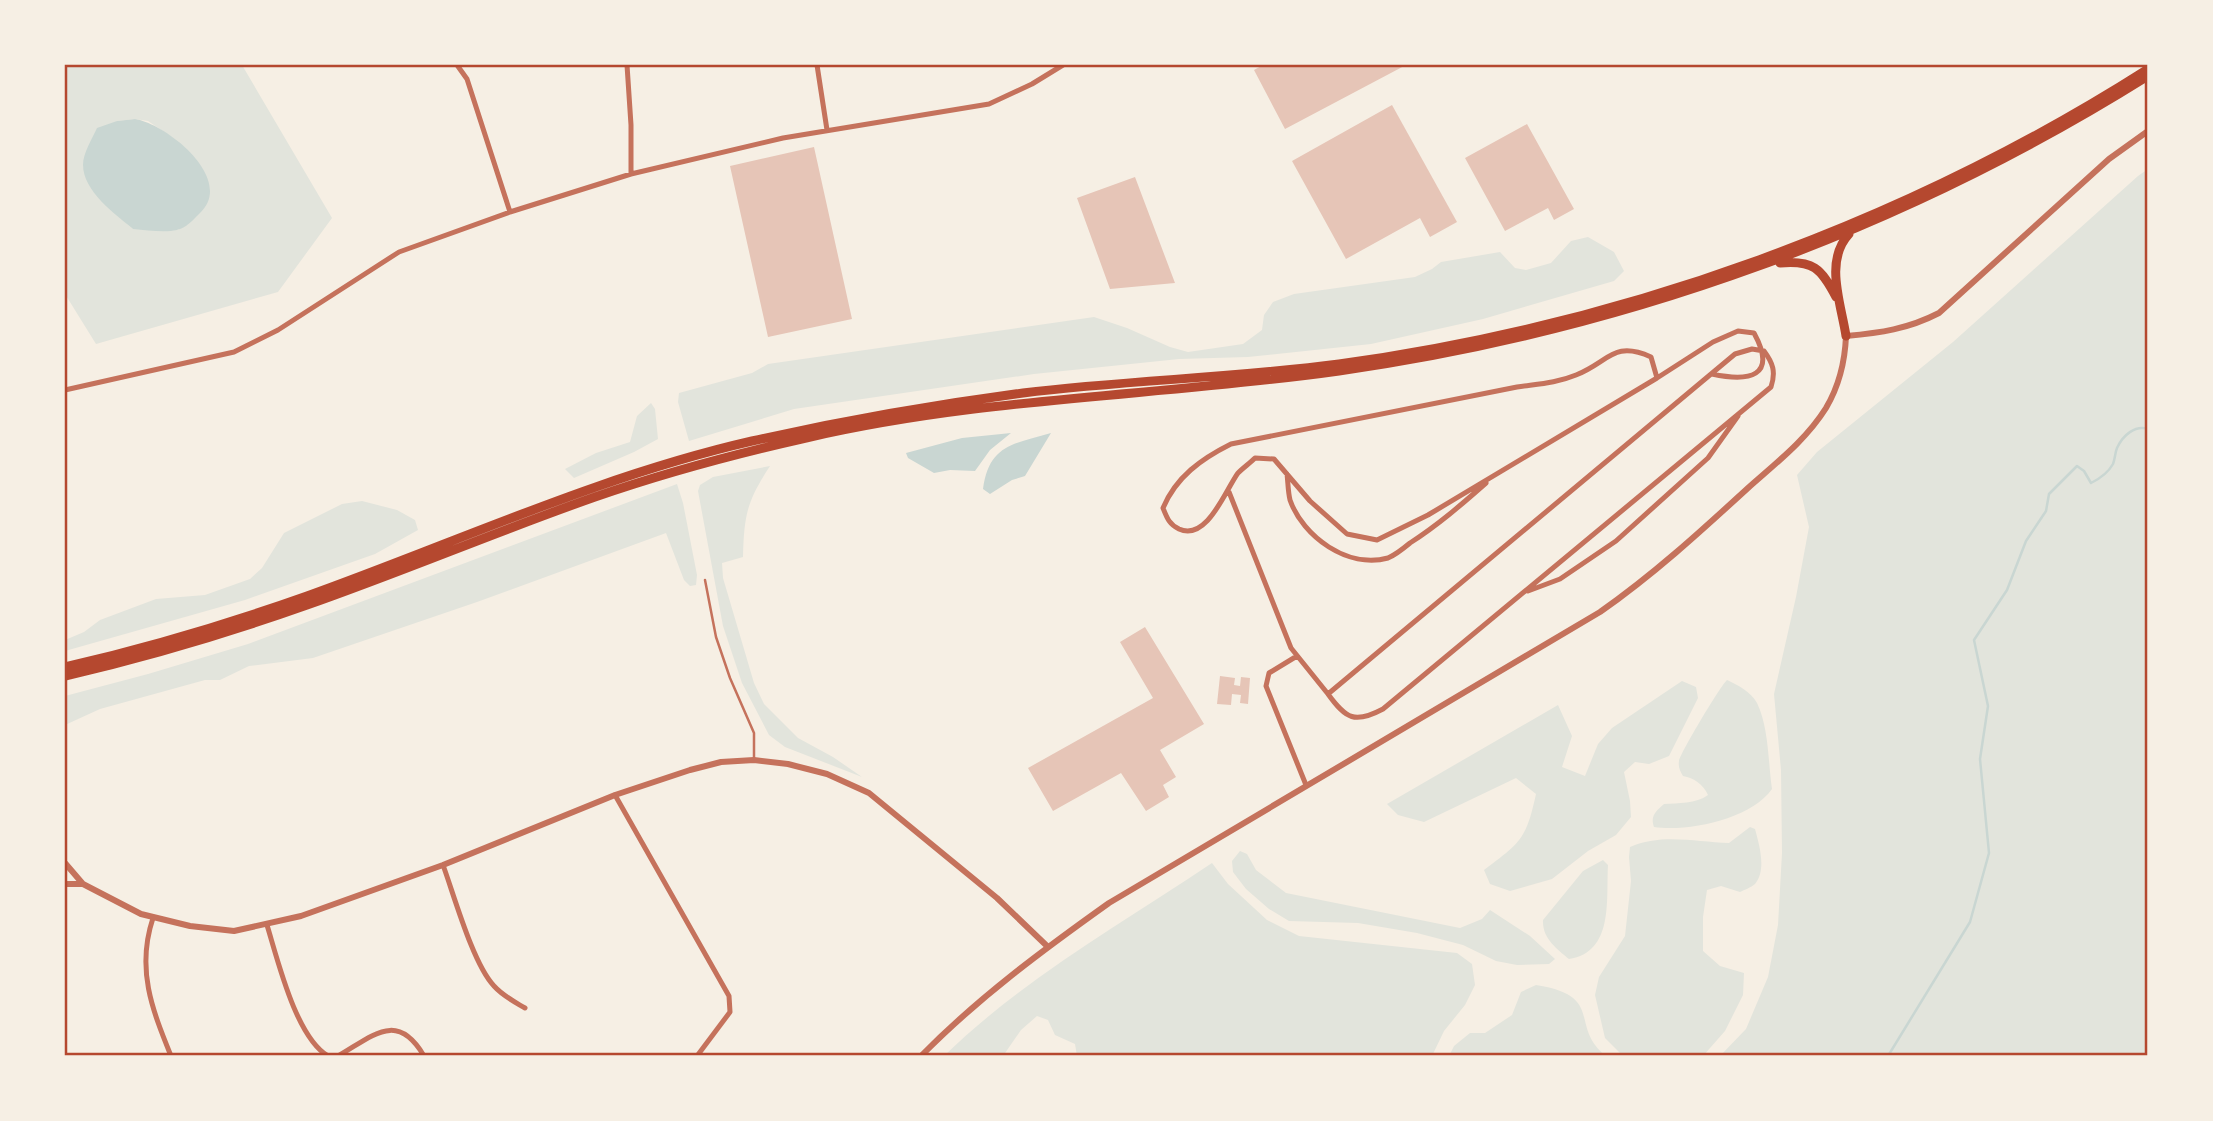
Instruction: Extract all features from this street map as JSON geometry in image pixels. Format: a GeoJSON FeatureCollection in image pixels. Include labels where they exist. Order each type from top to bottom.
{"type":"FeatureCollection","features":[{"type":"Feature","properties":{"kind":"highway"},"geometry":{"type":"LineString","coordinates":[[65,667],[237,620],[598,487],[750,442],[906,411],[1026,393],[1339,364],[1520,330],[1634,300],[1766,256],[1904,201],[1985,163],[2076,113],[2148,69]]}},
{"type":"Feature","properties":{"kind":"highway"},"geometry":{"type":"LineString","coordinates":[[65,676],[240,628],[599,495],[753,450],[814,436],[967,409],[1340,370],[1534,334],[1636,307],[1769,264],[1852,231],[1988,168],[2080,119],[2148,76]]}},
{"type":"Feature","properties":{"kind":"highway"},"geometry":{"type":"LineString","coordinates":[[1846,336],[1840,305],[1836,256],[1843,240],[1852,231]]}},
{"type":"Feature","properties":{"kind":"highway"},"geometry":{"type":"LineString","coordinates":[[1769,264],[1799,261],[1815,267],[1826,278],[1840,305]]}},
{"type":"Feature","properties":{"kind":"street"},"geometry":{"type":"LineString","coordinates":[[457,65],[467,79],[510,212]]}},
{"type":"Feature","properties":{"kind":"street"},"geometry":{"type":"LineString","coordinates":[[627,65],[631,174]]}},
{"type":"Feature","properties":{"kind":"street"},"geometry":{"type":"LineString","coordinates":[[817,65],[827,130]]}},
{"type":"Feature","properties":{"kind":"street"},"geometry":{"type":"LineString","coordinates":[[65,390],[234,352],[278,330],[399,252],[510,212],[631,174],[827,130],[989,104],[1032,84],[1063,65]]}},
{"type":"Feature","properties":{"kind":"street"},"geometry":{"type":"LineString","coordinates":[[921,1056],[977,1004],[1047,946],[1109,903],[1600,612],[1661,567],[1808,433],[1828,405],[1836,387],[1846,336],[1885,333],[1905,328],[1939,313],[2109,159],[2148,131]]}},
{"type":"Feature","properties":{"kind":"street"},"geometry":{"type":"LineString","coordinates":[[1229,492],[1291,648],[1338,709],[1352,718],[1367,718],[1383,709],[1771,387],[1774,377],[1773,363],[1754,333],[1738,331],[1713,342],[1657,378],[1428,515],[1377,540],[1347,534],[1310,500],[1274,459],[1255,458],[1238,474],[1229,492],[1205,523],[1190,532],[1168,522],[1163,508],[1171,489],[1207,456],[1231,444],[1517,387],[1557,382],[1580,374],[1613,353],[1633,349],[1651,357],[1657,378]]}},
{"type":"Feature","properties":{"kind":"street"},"geometry":{"type":"LineString","coordinates":[[1328,694],[1735,354],[1752,349],[1764,351]]}},
{"type":"Feature","properties":{"kind":"street"},"geometry":{"type":"LineString","coordinates":[[1712,374],[1741,379],[1754,376],[1762,367],[1764,351]]}},
{"type":"Feature","properties":{"kind":"street"},"geometry":{"type":"LineString","coordinates":[[1522,593],[1560,579],[1616,541],[1707,458],[1743,410]]}},
{"type":"Feature","properties":{"kind":"street"},"geometry":{"type":"LineString","coordinates":[[1287,474],[1290,500],[1317,539],[1339,554],[1359,559],[1389,558],[1444,521],[1496,474]]}},
{"type":"Feature","properties":{"kind":"street"},"geometry":{"type":"LineString","coordinates":[[1297,656],[1269,673],[1266,686],[1306,785]]}},
{"type":"Feature","properties":{"kind":"street"},"geometry":{"type":"LineString","coordinates":[[65,863],[83,884],[153,918],[234,931],[301,916],[443,865],[615,795],[705,766],[754,760],[788,764],[827,774],[869,793],[997,898],[1047,946]]}},
{"type":"Feature","properties":{"kind":"street"},"geometry":{"type":"LineString","coordinates":[[615,795],[729,996],[730,1012],[697,1056]]}},
{"type":"Feature","properties":{"kind":"street"},"geometry":{"type":"LineString","coordinates":[[443,865],[479,963],[491,984],[505,997],[525,1008]]}},
{"type":"Feature","properties":{"kind":"street"},"geometry":{"type":"LineString","coordinates":[[65,884],[83,884]]}},
{"type":"Feature","properties":{"kind":"street"},"geometry":{"type":"LineString","coordinates":[[153,918],[144,956],[145,976],[156,1021],[171,1056]]}},
{"type":"Feature","properties":{"kind":"street"},"geometry":{"type":"LineString","coordinates":[[267,925],[303,1031],[316,1047],[328,1056]]}},
{"type":"Feature","properties":{"kind":"street"},"geometry":{"type":"LineString","coordinates":[[338,1056],[386,1029],[396,1029],[417,1044],[424,1056]]}},
{"type":"Feature","properties":{"kind":"lane"},"geometry":{"type":"LineString","coordinates":[[705,580],[716,637],[754,733],[754,760]]}},
{"type":"Feature","properties":{"kind":"shaded area"},"geometry":{"type":"Polygon","coordinates":[[[65,65],[242,65],[332,218],[278,292],[96,344],[65,294],[65,65]],[[117,121],[83,165],[97,193],[133,229],[178,230],[188,224],[179,142],[148,121],[117,121]]]}},
{"type":"Feature","properties":{"kind":"shaded area"},"geometry":{"type":"Polygon","coordinates":[[[135,119],[164,131],[179,142],[204,170],[210,186],[208,200],[199,214],[180,229],[133,229],[101,201],[84,175],[84,156],[97,128],[117,121],[135,119]]]}},
{"type":"Feature","properties":{"kind":"shaded area"},"geometry":{"type":"Polygon","coordinates":[[[2148,169],[2148,1056],[1720,1056],[1746,1029],[1768,977],[1778,925],[1782,853],[1781,770],[1774,694],[1809,527],[1797,475],[1817,452],[1953,342],[2148,169]]]}},
{"type":"Feature","properties":{"kind":"shaded area"},"geometry":{"type":"Polygon","coordinates":[[[1588,237],[1614,252],[1624,271],[1614,281],[1483,319],[1371,344],[1034,374],[794,409],[689,441],[678,402],[679,393],[752,373],[768,364],[1094,317],[1188,352],[1243,344],[1262,330],[1264,315],[1273,302],[1294,294],[1415,277],[1441,262],[1500,252],[1515,268],[1526,270],[1551,263],[1571,241],[1588,237]]]}},
{"type":"Feature","properties":{"kind":"shaded area"},"geometry":{"type":"Polygon","coordinates":[[[651,403],[655,409],[658,439],[574,478],[565,469],[596,453],[630,442],[637,416],[651,403]]]}},
{"type":"Feature","properties":{"kind":"shaded area"},"geometry":{"type":"Polygon","coordinates":[[[1011,433],[990,450],[975,471],[950,470],[934,473],[908,458],[906,453],[962,438],[1011,433]]]}},
{"type":"Feature","properties":{"kind":"shaded area"},"geometry":{"type":"Polygon","coordinates":[[[1051,433],[1025,476],[1012,480],[990,494],[983,489],[986,474],[997,455],[1014,444],[1051,433]]]}},
{"type":"Feature","properties":{"kind":"shaded area"},"geometry":{"type":"Polygon","coordinates":[[[770,466],[748,509],[743,557],[722,563],[723,578],[754,683],[764,704],[798,738],[862,777],[785,747],[769,735],[742,683],[723,626],[698,491],[700,485],[713,477],[770,466]]]}},
{"type":"Feature","properties":{"kind":"shaded area"},"geometry":{"type":"Polygon","coordinates":[[[677,484],[697,575],[696,585],[690,586],[684,580],[666,533],[313,658],[249,666],[220,680],[205,680],[100,709],[65,725],[65,696],[248,644],[677,484]]]}},
{"type":"Feature","properties":{"kind":"shaded area"},"geometry":{"type":"Polygon","coordinates":[[[362,501],[397,510],[415,520],[418,530],[375,554],[245,600],[65,651],[65,640],[84,632],[100,620],[156,599],[205,595],[250,579],[262,568],[284,533],[342,504],[362,501]]]}},
{"type":"Feature","properties":{"kind":"shaded area"},"geometry":{"type":"Polygon","coordinates":[[[1727,680],[1748,692],[1757,703],[1766,734],[1772,789],[1750,808],[1735,816],[1701,825],[1654,827],[1653,817],[1664,804],[1692,802],[1708,795],[1698,782],[1683,776],[1679,761],[1686,745],[1727,680]]]}},
{"type":"Feature","properties":{"kind":"shaded area"},"geometry":{"type":"Polygon","coordinates":[[[1682,681],[1696,687],[1698,698],[1669,756],[1649,764],[1635,762],[1624,772],[1631,817],[1616,835],[1588,851],[1552,879],[1510,891],[1490,884],[1484,870],[1514,846],[1529,821],[1536,794],[1516,778],[1424,822],[1398,815],[1387,804],[1558,705],[1572,736],[1562,767],[1585,776],[1598,744],[1612,728],[1682,681]]]}},
{"type":"Feature","properties":{"kind":"shaded area"},"geometry":{"type":"Polygon","coordinates":[[[1750,827],[1755,829],[1760,849],[1759,878],[1754,885],[1740,892],[1721,886],[1707,890],[1703,917],[1703,951],[1720,966],[1744,973],[1743,995],[1725,1031],[1703,1056],[1623,1056],[1605,1038],[1595,995],[1599,977],[1625,936],[1631,881],[1630,847],[1667,839],[1729,843],[1750,827]]]}},
{"type":"Feature","properties":{"kind":"shaded area"},"geometry":{"type":"Polygon","coordinates":[[[1240,851],[1247,854],[1256,870],[1286,893],[1460,928],[1482,919],[1490,910],[1530,936],[1555,959],[1549,964],[1517,965],[1496,961],[1463,945],[1417,933],[1358,923],[1289,921],[1269,909],[1246,889],[1233,872],[1232,861],[1240,851]]]}},
{"type":"Feature","properties":{"kind":"shaded area"},"geometry":{"type":"Polygon","coordinates":[[[1603,860],[1608,865],[1607,908],[1601,935],[1594,946],[1584,954],[1569,959],[1548,938],[1543,920],[1583,871],[1603,860]]]}},
{"type":"Feature","properties":{"kind":"shaded area"},"geometry":{"type":"Polygon","coordinates":[[[1212,863],[1228,884],[1267,920],[1299,936],[1457,953],[1472,964],[1475,985],[1465,1005],[1444,1031],[1432,1056],[1077,1056],[1075,1044],[1055,1035],[1048,1020],[1037,1016],[1021,1030],[1003,1056],[944,1056],[974,1028],[1040,977],[1212,863]]]}},
{"type":"Feature","properties":{"kind":"shaded area"},"geometry":{"type":"Polygon","coordinates":[[[1536,985],[1558,990],[1579,1004],[1589,1034],[1606,1056],[1449,1056],[1454,1046],[1470,1033],[1485,1033],[1512,1015],[1521,992],[1536,985]]]}},
{"type":"Feature","properties":{"kind":"building"},"geometry":{"type":"Polygon","coordinates":[[[1263,65],[1406,65],[1285,129],[1254,70],[1263,65]]]}},
{"type":"Feature","properties":{"kind":"building"},"geometry":{"type":"Polygon","coordinates":[[[1392,105],[1457,222],[1430,237],[1420,218],[1346,259],[1292,161],[1392,105]]]}},
{"type":"Feature","properties":{"kind":"building"},"geometry":{"type":"Polygon","coordinates":[[[1527,124],[1574,209],[1554,220],[1548,208],[1505,231],[1465,158],[1527,124]]]}},
{"type":"Feature","properties":{"kind":"building"},"geometry":{"type":"Polygon","coordinates":[[[814,147],[852,319],[768,337],[730,166],[814,147]]]}},
{"type":"Feature","properties":{"kind":"building"},"geometry":{"type":"Polygon","coordinates":[[[1135,177],[1175,283],[1110,289],[1077,198],[1135,177]]]}},
{"type":"Feature","properties":{"kind":"building"},"geometry":{"type":"Polygon","coordinates":[[[1145,627],[1204,724],[1160,750],[1176,777],[1163,785],[1169,797],[1146,811],[1121,773],[1053,811],[1028,768],[1153,698],[1120,642],[1145,627]]]}},
{"type":"Feature","properties":{"kind":"building"},"geometry":{"type":"Polygon","coordinates":[[[1220,676],[1235,678],[1234,685],[1240,686],[1241,677],[1250,678],[1248,704],[1240,703],[1241,695],[1232,694],[1231,705],[1217,704],[1220,676]]]}},
{"type":"Feature","properties":{"kind":"waterway"},"geometry":{"type":"LineString","coordinates":[[1888,1056],[1970,922],[1989,853],[1980,759],[1988,706],[1974,640],[2007,590],[2026,541],[2046,511],[2049,494],[2077,466],[2084,471],[2091,483],[2097,480],[2111,467],[2117,448],[2126,435],[2139,428],[2148,429]]}}]}
